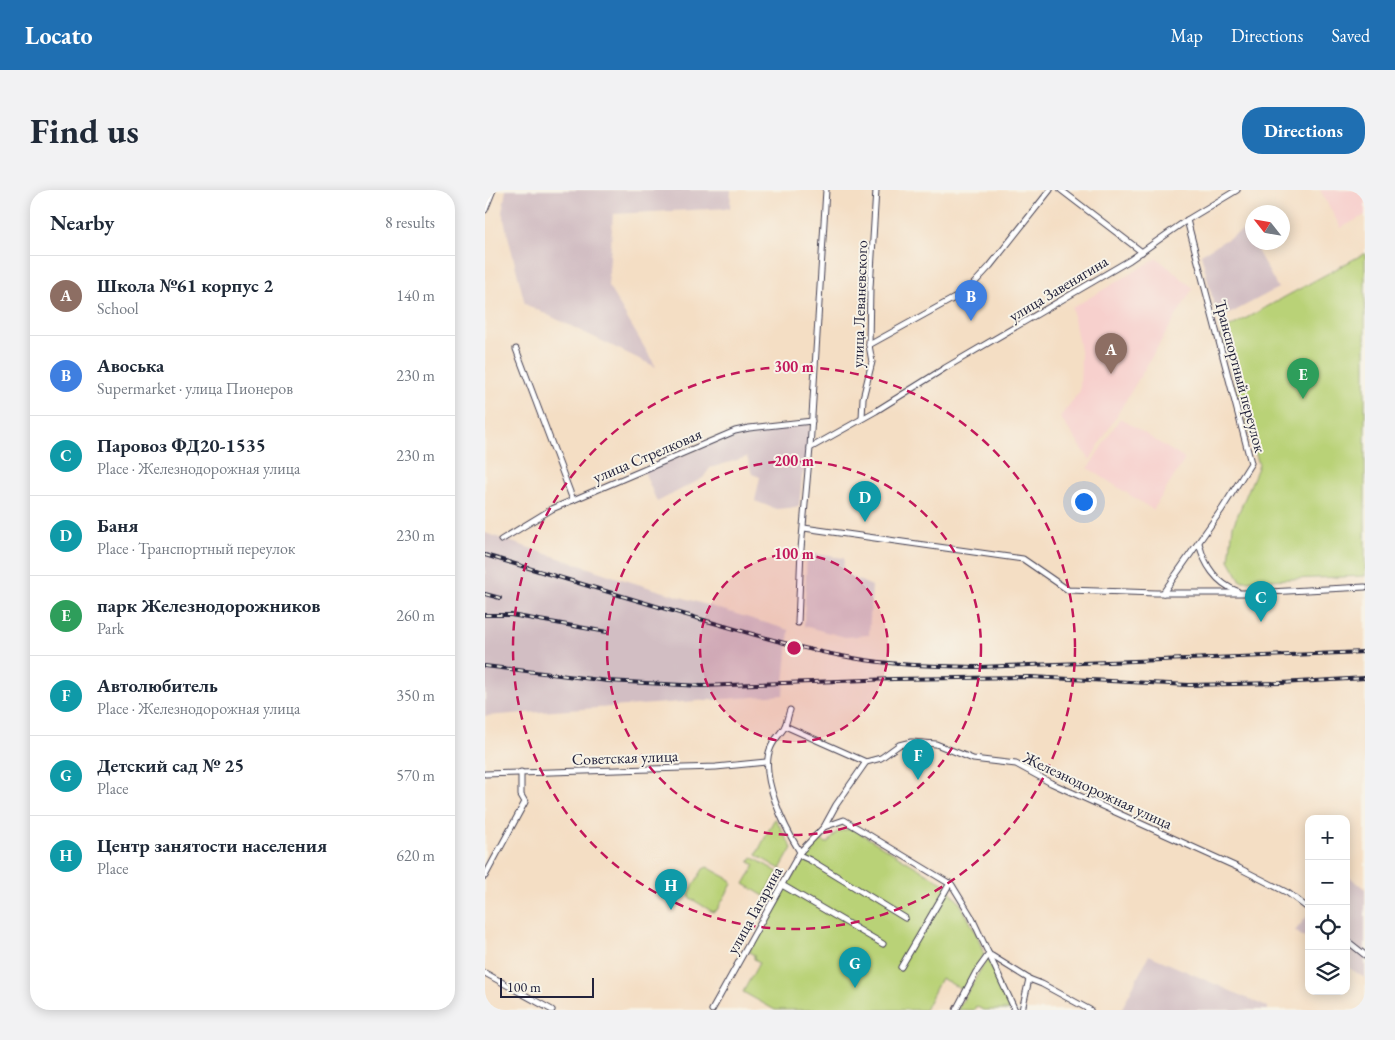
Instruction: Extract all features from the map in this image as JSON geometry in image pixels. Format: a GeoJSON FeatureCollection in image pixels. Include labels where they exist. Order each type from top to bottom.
{"type":"FeatureCollection","features":[{"type":"Feature","properties":{"kind":"street"},"geometry":{"type":"LineString","coordinates":[[485,210],[493,190]]}},
{"type":"Feature","properties":{"kind":"street"},"geometry":{"type":"LineString","coordinates":[[798,623],[826,190]]}},
{"type":"Feature","properties":{"kind":"street","name":"улица Леваневского"},"geometry":{"type":"LineString","coordinates":[[863,418],[863,398],[872,362],[869,345],[876,190]]}},
{"type":"Feature","properties":{"kind":"street"},"geometry":{"type":"LineString","coordinates":[[869,345],[967,291],[990,266],[1050,190]]}},
{"type":"Feature","properties":{"kind":"street"},"geometry":{"type":"LineString","coordinates":[[1061,190],[1142,252]]}},
{"type":"Feature","properties":{"kind":"street","name":"улица Завенягина"},"geometry":{"type":"LineString","coordinates":[[810,448],[1142,252],[1187,220],[1237,190]]}},
{"type":"Feature","properties":{"kind":"street","name":"Транспортный переулок"},"geometry":{"type":"LineString","coordinates":[[1163,593],[1199,543],[1251,463],[1187,220]]}},
{"type":"Feature","properties":{"kind":"street"},"geometry":{"type":"LineString","coordinates":[[516,348],[573,500]]}},
{"type":"Feature","properties":{"kind":"street","name":"улица Стрелковая"},"geometry":{"type":"LineString","coordinates":[[501,540],[552,509],[735,431],[812,421]]}},
{"type":"Feature","properties":{"kind":"street"},"geometry":{"type":"LineString","coordinates":[[803,528],[1023,559],[1068,590],[1240,593],[1365,587]]}},
{"type":"Feature","properties":{"kind":"street"},"geometry":{"type":"LineString","coordinates":[[1199,543],[1203,560],[1220,582],[1240,593]]}},
{"type":"Feature","properties":{"kind":"street"},"geometry":{"type":"LineString","coordinates":[[790,710],[785,726],[771,746],[766,762],[777,808],[791,837],[800,853],[905,918]]}},
{"type":"Feature","properties":{"kind":"street"},"geometry":{"type":"LineString","coordinates":[[785,726],[866,762]]}},
{"type":"Feature","properties":{"kind":"street","name":"Железнодорожная улица"},"geometry":{"type":"LineString","coordinates":[[866,762],[881,758],[899,745],[911,742],[937,744],[973,759],[1016,764],[1082,797],[1239,868],[1288,893],[1305,907]]}},
{"type":"Feature","properties":{"kind":"street","name":"Советская улица"},"geometry":{"type":"LineString","coordinates":[[485,774],[723,766],[766,762]]}},
{"type":"Feature","properties":{"kind":"street","name":"улица Гагарина"},"geometry":{"type":"LineString","coordinates":[[712,1010],[800,853],[824,827],[836,805],[866,762]]}},
{"type":"Feature","properties":{"kind":"street"},"geometry":{"type":"LineString","coordinates":[[486,873],[525,802],[521,795],[521,772]]}},
{"type":"Feature","properties":{"kind":"street"},"geometry":{"type":"LineString","coordinates":[[824,827],[844,820],[950,883],[971,916],[1015,1010]]}},
{"type":"Feature","properties":{"kind":"street"},"geometry":{"type":"LineString","coordinates":[[901,967],[950,883]]}},
{"type":"Feature","properties":{"kind":"street"},"geometry":{"type":"LineString","coordinates":[[782,885],[883,944]]}},
{"type":"Feature","properties":{"kind":"street"},"geometry":{"type":"LineString","coordinates":[[1350,943],[1365,955]]}},
{"type":"Feature","properties":{"kind":"street"},"geometry":{"type":"LineString","coordinates":[[989,954],[1029,979],[1090,1010]]}},
{"type":"Feature","properties":{"kind":"street"},"geometry":{"type":"LineString","coordinates":[[956,1010],[976,972],[989,954]]}},
{"type":"Feature","properties":{"kind":"street"},"geometry":{"type":"LineString","coordinates":[[485,973],[552,1010]]}},
{"type":"Feature","properties":{"kind":"street"},"geometry":{"type":"LineString","coordinates":[[1022,1010],[1029,979]]}},
{"type":"Feature","properties":{"kind":"shaded area"},"geometry":{"type":"Polygon","coordinates":[[[506,190],[731,190],[730,208],[613,214],[608,286],[656,367],[525,304],[502,212],[506,190]]]}},
{"type":"Feature","properties":{"kind":"shaded area"},"geometry":{"type":"Polygon","coordinates":[[[1320,190],[1365,190],[1365,215],[1341,228],[1320,190]]]}},
{"type":"Feature","properties":{"kind":"shaded area"},"geometry":{"type":"Polygon","coordinates":[[[1245,229],[1245,250],[1257,250],[1278,288],[1218,320],[1201,254],[1245,229]]]}},
{"type":"Feature","properties":{"kind":"shaded area"},"geometry":{"type":"Polygon","coordinates":[[[1157,258],[1193,288],[1090,460],[1060,417],[1080,391],[1081,356],[1072,308],[1157,258]]]}},
{"type":"Feature","properties":{"kind":"shaded area"},"geometry":{"type":"Polygon","coordinates":[[[1120,418],[1185,459],[1153,510],[1088,468],[1120,418]]]}},
{"type":"Feature","properties":{"kind":"shaded area"},"geometry":{"type":"Polygon","coordinates":[[[810,424],[807,462],[802,477],[799,507],[776,509],[755,501],[760,477],[752,474],[747,457],[710,468],[703,478],[657,502],[644,471],[727,438],[810,424]]]}},
{"type":"Feature","properties":{"kind":"shaded area"},"geometry":{"type":"Polygon","coordinates":[[[485,533],[615,577],[789,630],[783,695],[485,716],[485,533]]]}},
{"type":"Feature","properties":{"kind":"shaded area"},"geometry":{"type":"Polygon","coordinates":[[[807,553],[844,558],[843,573],[872,586],[869,635],[845,637],[804,626],[807,553]]]}},
{"type":"Feature","properties":{"kind":"shaded area"},"geometry":{"type":"Polygon","coordinates":[[[1350,877],[1365,889],[1365,978],[1350,969],[1350,877]]]}},
{"type":"Feature","properties":{"kind":"shaded area"},"geometry":{"type":"Polygon","coordinates":[[[1305,919],[1305,938],[1295,931],[1305,919]]]}},
{"type":"Feature","properties":{"kind":"shaded area"},"geometry":{"type":"Polygon","coordinates":[[[1149,955],[1267,1007],[1268,1010],[1121,1010],[1149,955]]]}},
{"type":"Feature","properties":{"kind":"green space"},"geometry":{"type":"Polygon","coordinates":[[[1365,253],[1365,576],[1241,581],[1229,560],[1233,526],[1259,465],[1221,332],[1365,253]]]}},
{"type":"Feature","properties":{"kind":"green space"},"geometry":{"type":"Polygon","coordinates":[[[775,818],[792,848],[780,869],[756,855],[775,818]]]}},
{"type":"Feature","properties":{"kind":"green space"},"geometry":{"type":"Polygon","coordinates":[[[848,829],[855,830],[944,884],[959,902],[978,937],[984,955],[963,990],[941,978],[925,1010],[775,1010],[743,992],[759,963],[754,959],[754,955],[749,952],[783,891],[819,838],[828,843],[837,832],[848,829]]]}},
{"type":"Feature","properties":{"kind":"green space"},"geometry":{"type":"Polygon","coordinates":[[[752,857],[778,872],[764,896],[744,884],[755,865],[749,862],[752,857]]]}},
{"type":"Feature","properties":{"kind":"green space"},"geometry":{"type":"Polygon","coordinates":[[[707,867],[731,880],[732,884],[717,910],[713,912],[690,898],[689,893],[703,869],[707,867]]]}},
{"type":"Feature","properties":{"kind":"green space"},"geometry":{"type":"Polygon","coordinates":[[[988,957],[1010,1010],[983,1010],[976,1006],[974,1010],[957,1010],[988,957]]]}},
{"type":"Feature","properties":{"kind":"railway"},"geometry":{"type":"LineString","coordinates":[[485,555],[774,640],[837,655],[885,663],[981,667],[1365,652]]}},
{"type":"Feature","properties":{"kind":"railway"},"geometry":{"type":"LineString","coordinates":[[485,594],[500,598]]}},
{"type":"Feature","properties":{"kind":"railway"},"geometry":{"type":"LineString","coordinates":[[485,615],[511,615],[607,632]]}},
{"type":"Feature","properties":{"kind":"railway"},"geometry":{"type":"LineString","coordinates":[[485,666],[608,681],[701,686],[894,679],[1031,677],[1189,685],[1281,683],[1365,678]]}},
{"type":"Feature","properties":{"kind":"place","name":"Авоська"},"geometry":{"type":"Point","coordinates":[971,321]}},
{"type":"Feature","properties":{"kind":"place","name":"Школа №61 корпус 2"},"geometry":{"type":"Point","coordinates":[1111,374]}},
{"type":"Feature","properties":{"kind":"place","name":"парк Железнодорожников"},"geometry":{"type":"Point","coordinates":[1303,399]}},
{"type":"Feature","properties":{"kind":"place","name":"Баня"},"geometry":{"type":"Point","coordinates":[865,522]}},
{"type":"Feature","properties":{"kind":"place","name":"Паровоз ФД20-1535"},"geometry":{"type":"Point","coordinates":[1261,622]}},
{"type":"Feature","properties":{"kind":"place","name":"Автолюбитель"},"geometry":{"type":"Point","coordinates":[918,780]}},
{"type":"Feature","properties":{"kind":"place","name":"Центр занятости населения"},"geometry":{"type":"Point","coordinates":[671,910]}},
{"type":"Feature","properties":{"kind":"place","name":"Детский сад № 25"},"geometry":{"type":"Point","coordinates":[855,988]}}]}
